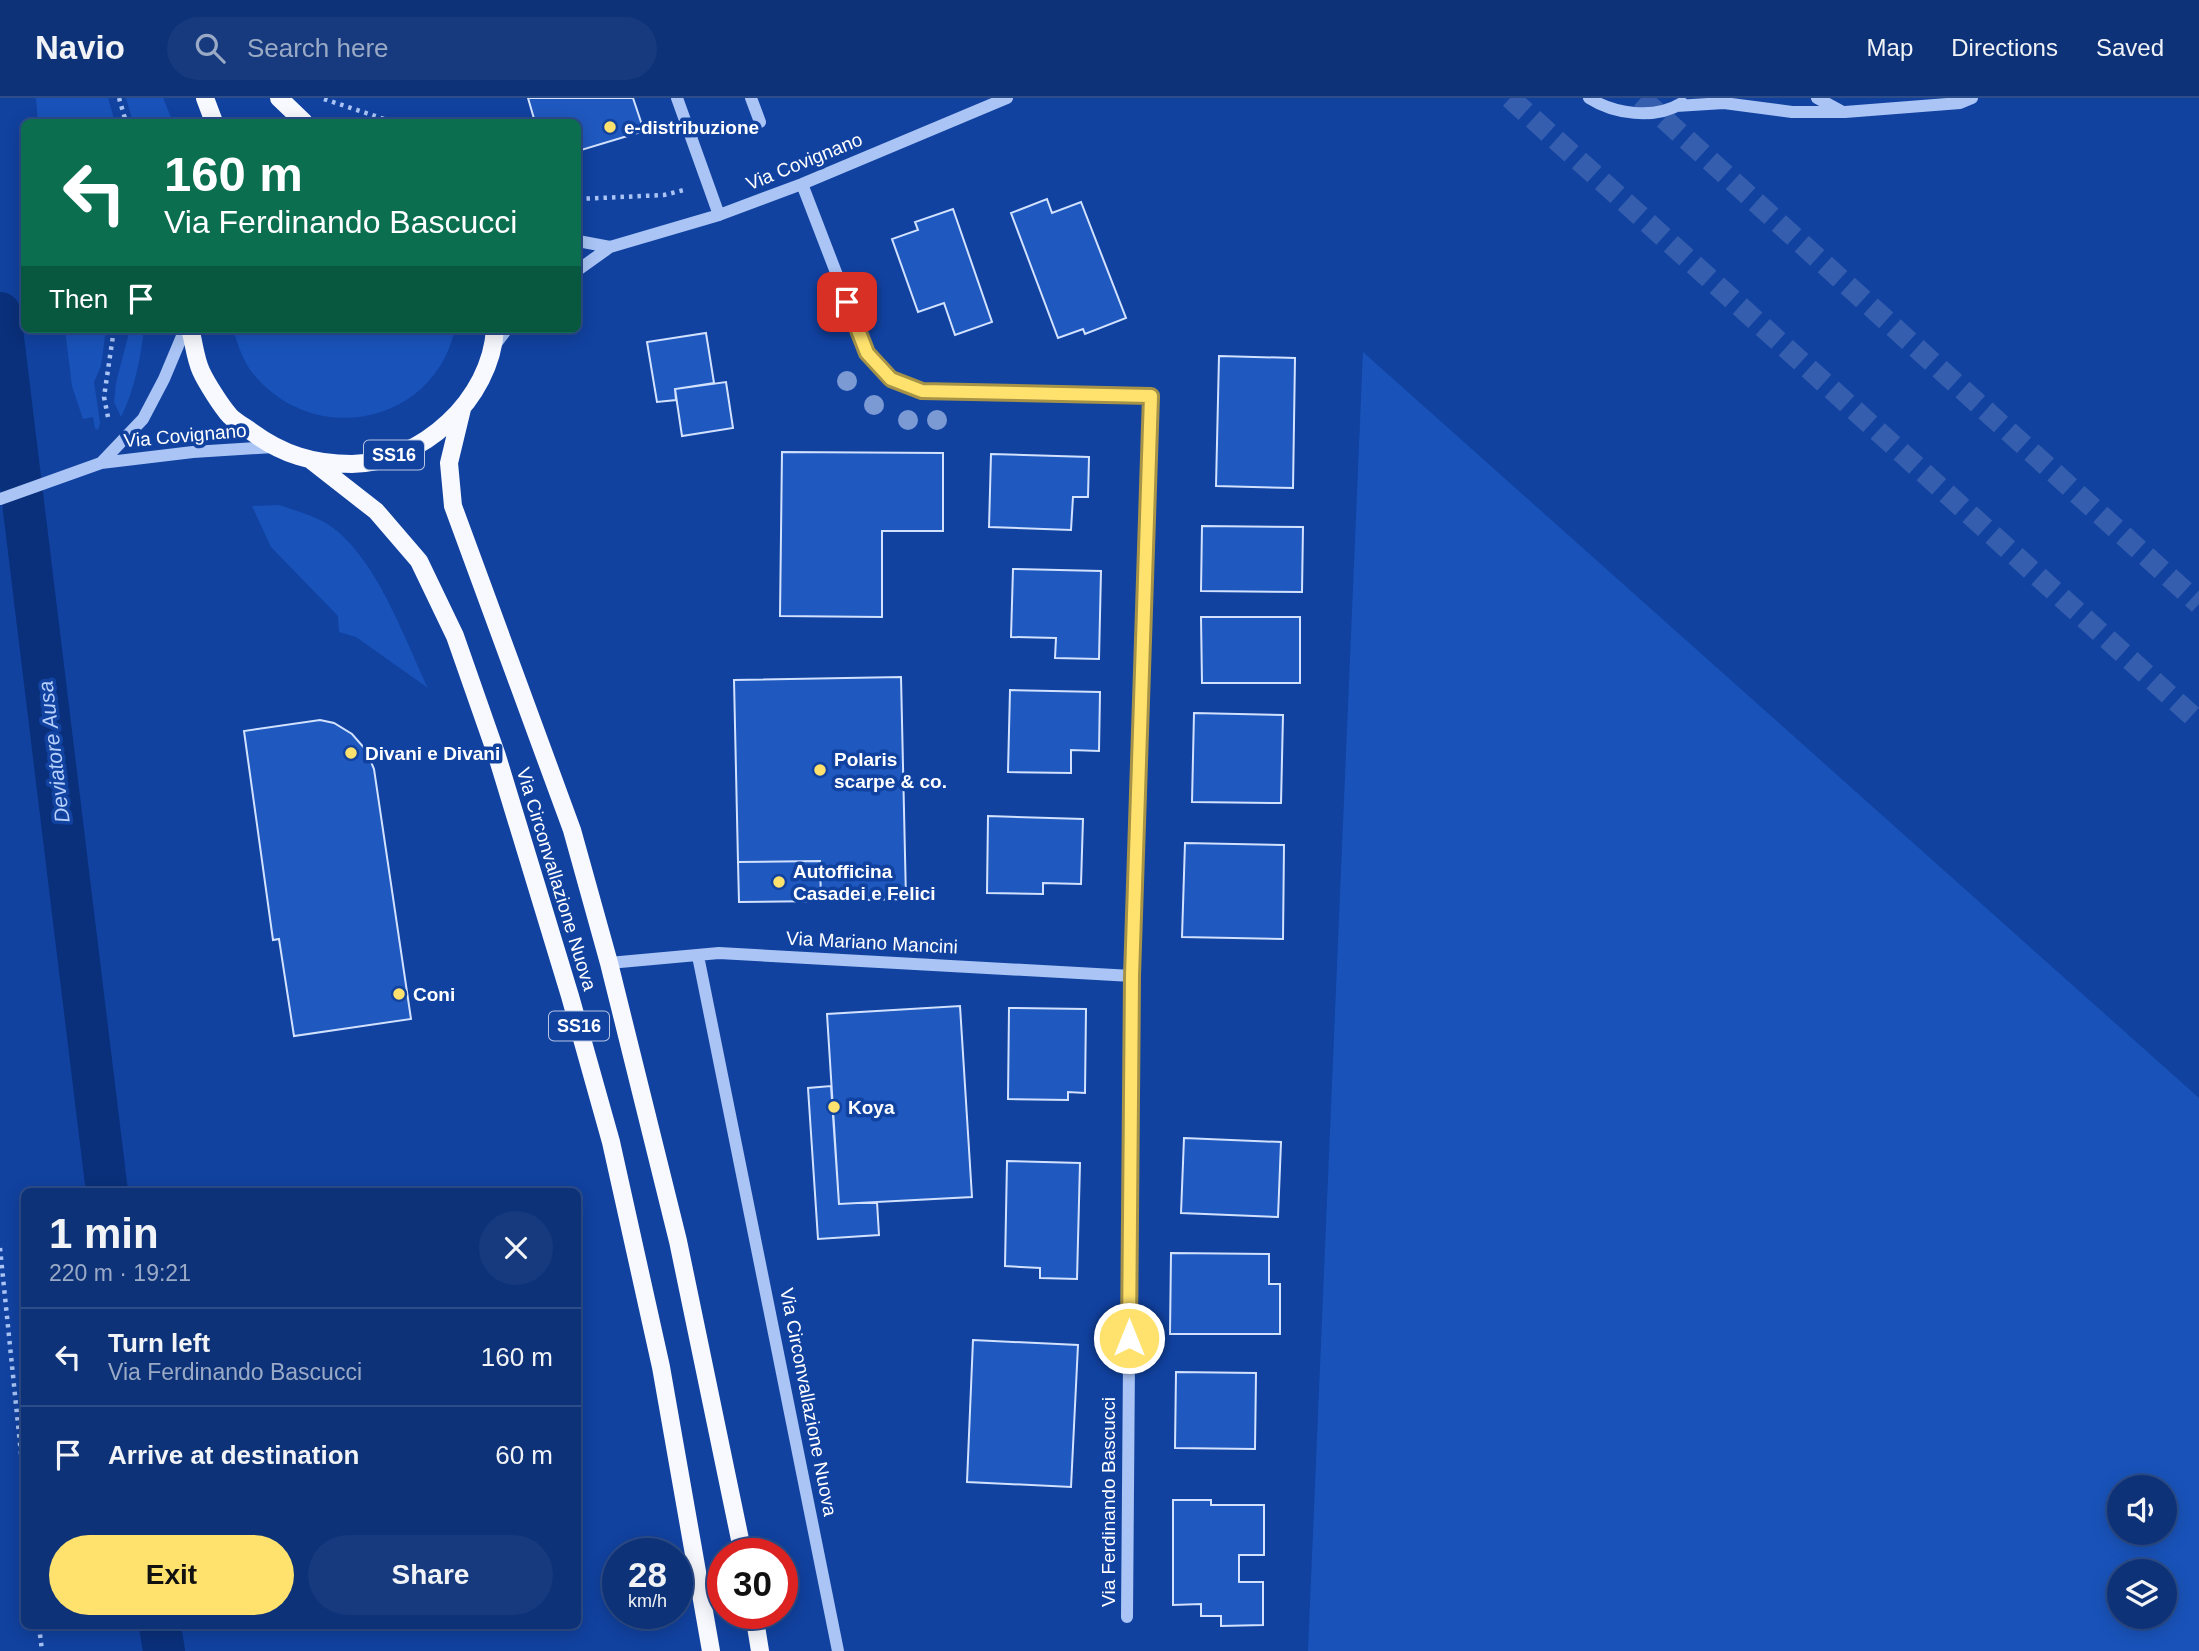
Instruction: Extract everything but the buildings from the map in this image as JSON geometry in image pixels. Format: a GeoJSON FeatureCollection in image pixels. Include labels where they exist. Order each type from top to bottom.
{"type":"FeatureCollection","features":[{"type":"Feature","properties":{"kind":"main road"},"geometry":{"type":"LineString","coordinates":[[205,98],[213,119]]}},
{"type":"Feature","properties":{"kind":"main road"},"geometry":{"type":"LineString","coordinates":[[279,98],[300,119]]}},
{"type":"Feature","properties":{"kind":"main road","name":"Via Circonvallazione Nuova"},"geometry":{"type":"LineString","coordinates":[[191,333],[201,371],[230,416],[273,447],[312,461],[354,464],[395,455],[432,437],[463,409],[482,379],[495,337]]}},
{"type":"Feature","properties":{"kind":"main road","name":"Via Circonvallazione Nuova"},"geometry":{"type":"LineString","coordinates":[[463,409],[449,463],[453,506],[572,830],[609,963],[678,1241],[740,1538]]}},
{"type":"Feature","properties":{"kind":"main road","name":"Via Circonvallazione Nuova"},"geometry":{"type":"LineString","coordinates":[[312,461],[376,511],[419,561],[455,636],[497,756],[611,1142],[662,1367],[711,1651]]}},
{"type":"Feature","properties":{"kind":"main road"},"geometry":{"type":"LineString","coordinates":[[756,1629],[760,1651]]}},
{"type":"Feature","properties":{"kind":"street"},"geometry":{"type":"LineString","coordinates":[[677,98],[719,215]]}},
{"type":"Feature","properties":{"kind":"street"},"geometry":{"type":"LineString","coordinates":[[751,98],[760,122]]}},
{"type":"Feature","properties":{"kind":"street","name":"Via Covignano"},"geometry":{"type":"LineString","coordinates":[[581,268],[610,247],[719,215],[802,184],[1007,98]]}},
{"type":"Feature","properties":{"kind":"street"},"geometry":{"type":"LineString","coordinates":[[1588,98],[1618,111],[1648,113],[1676,106],[1724,103],[1792,111],[1845,113],[1960,103],[1972,98]]}},
{"type":"Feature","properties":{"kind":"street"},"geometry":{"type":"LineString","coordinates":[[1676,106],[1689,98]]}},
{"type":"Feature","properties":{"kind":"street"},"geometry":{"type":"LineString","coordinates":[[1817,98],[1845,113]]}},
{"type":"Feature","properties":{"kind":"street","name":"Via Ferdinando Bascucci"},"geometry":{"type":"LineString","coordinates":[[802,184],[867,353],[891,379],[922,391],[1151,396],[1132,976],[1127,1617]]}},
{"type":"Feature","properties":{"kind":"street","name":"Via Covignano"},"geometry":{"type":"LineString","coordinates":[[581,241],[610,247]]}},
{"type":"Feature","properties":{"kind":"street","name":"Via Covignano"},"geometry":{"type":"LineString","coordinates":[[101,463],[143,419],[164,379],[182,333]]}},
{"type":"Feature","properties":{"kind":"street","name":"Via Covignano"},"geometry":{"type":"LineString","coordinates":[[0,499],[101,463],[193,452],[273,447]]}},
{"type":"Feature","properties":{"kind":"street","name":"Via Mariano Mancini"},"geometry":{"type":"LineString","coordinates":[[609,963],[719,953],[1132,976]]}},
{"type":"Feature","properties":{"kind":"street","name":"Via Circonvallazione Nuova"},"geometry":{"type":"LineString","coordinates":[[698,956],[838,1651]]}},
{"type":"Feature","properties":{"kind":"path"},"geometry":{"type":"LineString","coordinates":[[119,98],[125,119]]}},
{"type":"Feature","properties":{"kind":"path"},"geometry":{"type":"LineString","coordinates":[[323,98],[384,119]]}},
{"type":"Feature","properties":{"kind":"path"},"geometry":{"type":"LineString","coordinates":[[581,199],[664,195],[708,183]]}},
{"type":"Feature","properties":{"kind":"path"},"geometry":{"type":"LineString","coordinates":[[107,426],[109,413],[104,397],[113,333]]}},
{"type":"Feature","properties":{"kind":"path"},"geometry":{"type":"LineString","coordinates":[[0,1248],[21,1454]]}},
{"type":"Feature","properties":{"kind":"path"},"geometry":{"type":"LineString","coordinates":[[39,1629],[42,1651]]}},
{"type":"Feature","properties":{"kind":"shaded area"},"geometry":{"type":"Polygon","coordinates":[[[36,98],[108,98],[114,119],[38,119],[36,98]]]}},
{"type":"Feature","properties":{"kind":"shaded area"},"geometry":{"type":"Polygon","coordinates":[[[126,98],[163,98],[172,119],[132,119],[126,98]]]}},
{"type":"Feature","properties":{"kind":"shaded area"},"geometry":{"type":"Polygon","coordinates":[[[65,333],[105,333],[101,366],[94,382],[100,423],[98,430],[93,417],[83,419],[72,386],[65,333]]]}},
{"type":"Feature","properties":{"kind":"shaded area"},"geometry":{"type":"Polygon","coordinates":[[[129,333],[143,333],[136,374],[121,417],[114,402],[129,333]]]}},
{"type":"Feature","properties":{"kind":"shaded area"},"geometry":{"type":"Polygon","coordinates":[[[234,333],[454,333],[443,361],[424,386],[399,404],[371,415],[341,418],[310,413],[281,399],[256,377],[242,354],[234,333]]]}},
{"type":"Feature","properties":{"kind":"shaded area"},"geometry":{"type":"Polygon","coordinates":[[[1363,352],[2199,1098],[2199,1651],[1308,1651],[1363,352]]]}},
{"type":"Feature","properties":{"kind":"shaded area"},"geometry":{"type":"Polygon","coordinates":[[[279,505],[320,520],[339,532],[355,550],[385,595],[428,688],[356,637],[339,632],[338,616],[271,547],[252,506],[279,505]]]}},
{"type":"Feature","properties":{"kind":"waterway","name":"Deviatore Ausa"},"geometry":{"type":"LineString","coordinates":[[0,313],[107,1188]]}},
{"type":"Feature","properties":{"kind":"waterway","name":"Deviatore Ausa"},"geometry":{"type":"LineString","coordinates":[[160,1629],[164,1651]]}},
{"type":"Feature","properties":{"kind":"tunnel"},"geometry":{"type":"LineString","coordinates":[[1510,98],[2199,722]]}},
{"type":"Feature","properties":{"kind":"tunnel"},"geometry":{"type":"LineString","coordinates":[[1641,98],[2199,604]]}},
{"type":"Feature","properties":{"kind":"place","name":"e-distribuzione"},"geometry":{"type":"Point","coordinates":[610,127]}},
{"type":"Feature","properties":{"kind":"place","name":"Divani e Divani"},"geometry":{"type":"Point","coordinates":[351,753]}},
{"type":"Feature","properties":{"kind":"place","name":"Polaris scarpe & co."},"geometry":{"type":"Point","coordinates":[820,770]}},
{"type":"Feature","properties":{"kind":"place","name":"Autofficina Casadei e Felici"},"geometry":{"type":"Point","coordinates":[779,882]}},
{"type":"Feature","properties":{"kind":"place","name":"Coni"},"geometry":{"type":"Point","coordinates":[399,994]}},
{"type":"Feature","properties":{"kind":"place","name":"Koya"},"geometry":{"type":"Point","coordinates":[834,1107]}},
{"type":"Feature","properties":{"kind":"route"},"geometry":{"type":"LineString","coordinates":[[847,302],[867,353],[891,379],[922,391],[1151,396],[1132,976],[1129,1338]]}}]}
